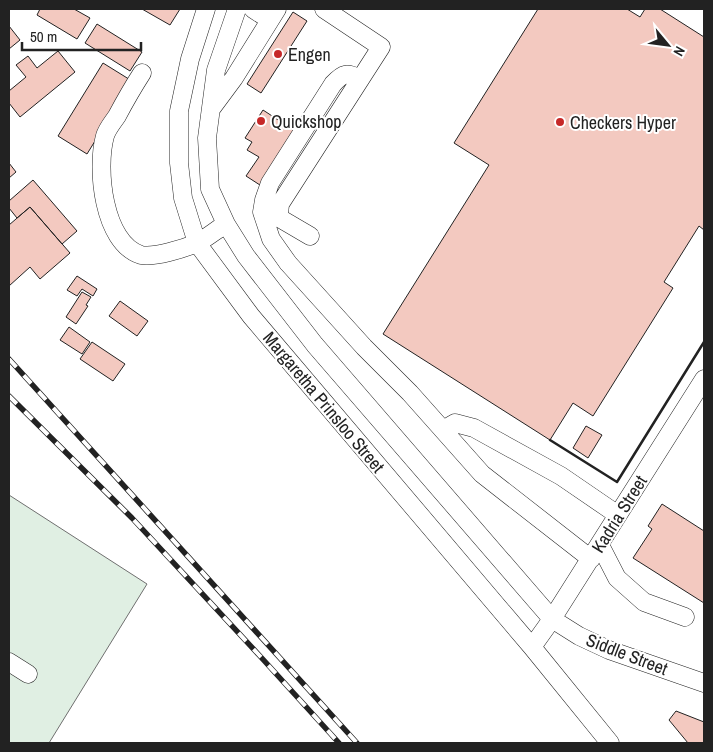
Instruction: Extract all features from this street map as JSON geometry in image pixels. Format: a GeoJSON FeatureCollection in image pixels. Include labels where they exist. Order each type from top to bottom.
{"type":"FeatureCollection","features":[{"type":"Feature","properties":{"kind":"street","name":"Margaretha Prinsloo Street"},"geometry":{"type":"LineString","coordinates":[[206,9],[190,59],[179,110],[179,163],[183,198],[197,242],[251,316],[532,647],[610,743]]}},
{"type":"Feature","properties":{"kind":"street","name":"Margaretha Prinsloo Street"},"geometry":{"type":"LineString","coordinates":[[237,9],[216,70],[207,138],[210,189],[226,224],[246,256],[315,345],[552,619]]}},
{"type":"Feature","properties":{"kind":"street"},"geometry":{"type":"LineString","coordinates":[[210,112],[234,78],[273,14],[252,9]]}},
{"type":"Feature","properties":{"kind":"street"},"geometry":{"type":"LineString","coordinates":[[310,236],[282,219],[279,215],[280,204],[381,47],[324,9]]}},
{"type":"Feature","properties":{"kind":"street"},"geometry":{"type":"LineString","coordinates":[[190,59],[234,78]]}},
{"type":"Feature","properties":{"kind":"street"},"geometry":{"type":"LineString","coordinates":[[142,73],[106,134],[102,158],[104,194],[109,217],[118,236],[130,250],[143,255],[161,254],[197,242],[226,224]]}},
{"type":"Feature","properties":{"kind":"street"},"geometry":{"type":"LineString","coordinates":[[360,79],[350,74],[345,74],[333,84],[270,183],[262,212],[271,239],[288,263],[482,474],[595,552],[617,578],[644,602],[685,617]]}},
{"type":"Feature","properties":{"kind":"street","name":"Kadria Street"},"geometry":{"type":"LineString","coordinates":[[532,647],[552,619],[704,379]]}},
{"type":"Feature","properties":{"kind":"street"},"geometry":{"type":"LineString","coordinates":[[442,430],[456,424],[474,428],[561,476],[618,515]]}},
{"type":"Feature","properties":{"kind":"street","name":"Siddle Street"},"geometry":{"type":"LineString","coordinates":[[552,619],[579,636],[610,650],[704,683]]}},
{"type":"Feature","properties":{"kind":"street"},"geometry":{"type":"LineString","coordinates":[[9,662],[28,674]]}},
{"type":"Feature","properties":{"kind":"green space"},"geometry":{"type":"Polygon","coordinates":[[[9,495],[147,584],[49,743],[9,743],[9,495]]]}},
{"type":"Feature","properties":{"kind":"building"},"geometry":{"type":"Polygon","coordinates":[[[40,9],[74,9],[90,18],[77,39],[37,15],[40,9]]]}},
{"type":"Feature","properties":{"kind":"building"},"geometry":{"type":"Polygon","coordinates":[[[142,9],[180,9],[170,25],[142,9]]]}},
{"type":"Feature","properties":{"kind":"building"},"geometry":{"type":"Polygon","coordinates":[[[538,9],[627,9],[640,17],[645,9],[660,9],[704,37],[704,230],[699,226],[664,282],[673,288],[593,416],[573,403],[550,440],[383,334],[489,165],[454,143],[538,9]]]}},
{"type":"Feature","properties":{"kind":"building"},"geometry":{"type":"Polygon","coordinates":[[[293,12],[307,21],[261,93],[247,84],[293,12]]]}},
{"type":"Feature","properties":{"kind":"building"},"geometry":{"type":"Polygon","coordinates":[[[97,24],[142,52],[130,71],[85,43],[97,24]]]}},
{"type":"Feature","properties":{"kind":"building"},"geometry":{"type":"Polygon","coordinates":[[[9,26],[20,40],[9,49],[9,26]]]}},
{"type":"Feature","properties":{"kind":"building"},"geometry":{"type":"Polygon","coordinates":[[[58,51],[75,72],[20,117],[9,103],[9,91],[26,77],[16,65],[28,56],[37,68],[58,51]]]}},
{"type":"Feature","properties":{"kind":"building"},"geometry":{"type":"Polygon","coordinates":[[[103,63],[132,81],[87,154],[58,136],[103,63]]]}},
{"type":"Feature","properties":{"kind":"building"},"geometry":{"type":"Polygon","coordinates":[[[263,110],[298,133],[263,187],[246,176],[259,157],[247,150],[252,142],[245,138],[263,110]]]}},
{"type":"Feature","properties":{"kind":"building"},"geometry":{"type":"Polygon","coordinates":[[[9,163],[16,172],[9,178],[9,163]]]}},
{"type":"Feature","properties":{"kind":"building"},"geometry":{"type":"Polygon","coordinates":[[[33,180],[77,231],[62,244],[30,207],[17,218],[9,208],[9,201],[33,180]]]}},
{"type":"Feature","properties":{"kind":"building"},"geometry":{"type":"Polygon","coordinates":[[[30,207],[70,253],[40,279],[30,267],[9,286],[9,225],[30,207]]]}},
{"type":"Feature","properties":{"kind":"building"},"geometry":{"type":"Polygon","coordinates":[[[77,276],[97,289],[93,296],[82,289],[77,296],[67,290],[77,276]]]}},
{"type":"Feature","properties":{"kind":"building"},"geometry":{"type":"Polygon","coordinates":[[[82,292],[91,297],[86,305],[88,306],[76,324],[66,317],[82,292]]]}},
{"type":"Feature","properties":{"kind":"building"},"geometry":{"type":"Polygon","coordinates":[[[120,301],[148,321],[137,336],[109,316],[120,301]]]}},
{"type":"Feature","properties":{"kind":"building"},"geometry":{"type":"Polygon","coordinates":[[[69,327],[90,342],[82,354],[60,340],[69,327]]]}},
{"type":"Feature","properties":{"kind":"building"},"geometry":{"type":"Polygon","coordinates":[[[92,342],[125,364],[113,381],[80,359],[92,342]]]}},
{"type":"Feature","properties":{"kind":"building"},"geometry":{"type":"Polygon","coordinates":[[[586,426],[602,435],[588,458],[573,448],[586,426]]]}},
{"type":"Feature","properties":{"kind":"building"},"geometry":{"type":"Polygon","coordinates":[[[662,504],[704,531],[704,603],[633,558],[652,529],[648,526],[662,504]]]}},
{"type":"Feature","properties":{"kind":"building"},"geometry":{"type":"Polygon","coordinates":[[[676,711],[704,722],[704,743],[688,743],[669,720],[676,711]]]}},
{"type":"Feature","properties":{"kind":"railway"},"geometry":{"type":"LineString","coordinates":[[9,359],[357,743]]}},
{"type":"Feature","properties":{"kind":"railway"},"geometry":{"type":"LineString","coordinates":[[9,396],[132,518],[339,743]]}},
{"type":"Feature","properties":{"kind":"wall"},"geometry":{"type":"LineString","coordinates":[[550,440],[617,482],[704,342]]}},
{"type":"Feature","properties":{"kind":"place","name":"Engen"},"geometry":{"type":"Point","coordinates":[278,54]}},
{"type":"Feature","properties":{"kind":"place","name":"Quickshop"},"geometry":{"type":"Point","coordinates":[261,121]}},
{"type":"Feature","properties":{"kind":"place","name":"Checkers Hyper"},"geometry":{"type":"Point","coordinates":[560,122]}}]}
